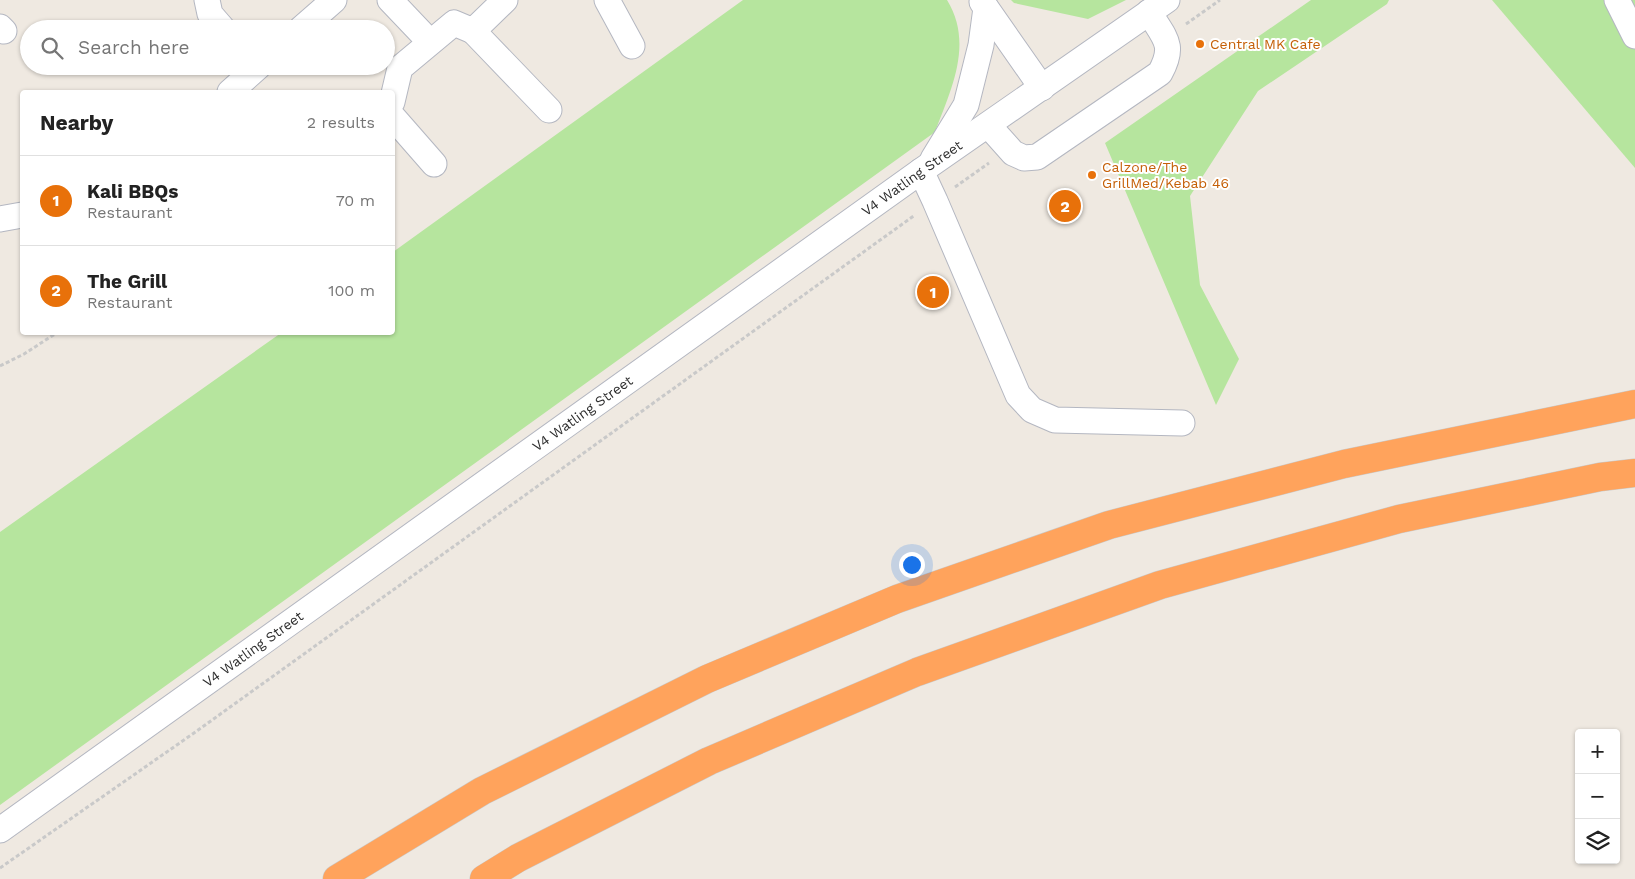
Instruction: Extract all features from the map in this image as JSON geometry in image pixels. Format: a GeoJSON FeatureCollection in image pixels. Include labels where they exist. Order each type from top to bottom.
{"type":"FeatureCollection","features":[{"type":"Feature","properties":{"kind":"highway"},"geometry":{"type":"LineString","coordinates":[[337,879],[491,787],[707,679],[896,599],[1109,525],[1344,464],[1635,404]]}},
{"type":"Feature","properties":{"kind":"highway"},"geometry":{"type":"LineString","coordinates":[[484,879],[518,858],[709,761],[917,672],[1151,588],[1399,519],[1600,477],[1635,473]]}},
{"type":"Feature","properties":{"kind":"street"},"geometry":{"type":"LineString","coordinates":[[207,0],[210,14],[215,20]]}},
{"type":"Feature","properties":{"kind":"street"},"geometry":{"type":"LineString","coordinates":[[312,20],[334,0]]}},
{"type":"Feature","properties":{"kind":"street"},"geometry":{"type":"LineString","coordinates":[[390,0],[430,42]]}},
{"type":"Feature","properties":{"kind":"street"},"geometry":{"type":"LineString","coordinates":[[395,90],[400,68],[430,42],[463,27],[505,0]]}},
{"type":"Feature","properties":{"kind":"street"},"geometry":{"type":"LineString","coordinates":[[607,0],[632,46]]}},
{"type":"Feature","properties":{"kind":"street"},"geometry":{"type":"LineString","coordinates":[[1617,0],[1635,36]]}},
{"type":"Feature","properties":{"kind":"street"},"geometry":{"type":"LineString","coordinates":[[983,4],[1042,88]]}},
{"type":"Feature","properties":{"kind":"street"},"geometry":{"type":"LineString","coordinates":[[983,4],[981,45],[966,105],[925,168],[935,201],[1018,395],[1032,410],[1055,420],[1182,424]]}},
{"type":"Feature","properties":{"kind":"street"},"geometry":{"type":"LineString","coordinates":[[988,125],[1013,153],[1024,158],[1037,157],[1160,73],[1167,60],[1169,47],[1164,39],[1158,6]]}},
{"type":"Feature","properties":{"kind":"street","name":"V4 Watling Street"},"geometry":{"type":"LineString","coordinates":[[0,830],[925,168],[1158,6]]}},
{"type":"Feature","properties":{"kind":"street"},"geometry":{"type":"LineString","coordinates":[[463,27],[550,110]]}},
{"type":"Feature","properties":{"kind":"street"},"geometry":{"type":"LineString","coordinates":[[232,90],[248,75]]}},
{"type":"Feature","properties":{"kind":"street"},"geometry":{"type":"LineString","coordinates":[[395,119],[434,164]]}},
{"type":"Feature","properties":{"kind":"street"},"geometry":{"type":"LineString","coordinates":[[0,219],[20,215]]}},
{"type":"Feature","properties":{"kind":"path"},"geometry":{"type":"LineString","coordinates":[[1164,39],[1220,0]]}},
{"type":"Feature","properties":{"kind":"path"},"geometry":{"type":"LineString","coordinates":[[0,868],[194,733],[1009,149]]}},
{"type":"Feature","properties":{"kind":"path"},"geometry":{"type":"LineString","coordinates":[[0,366],[24,354],[53,335]]}},
{"type":"Feature","properties":{"kind":"green space"},"geometry":{"type":"Polygon","coordinates":[[[743,0],[947,0],[955,17],[959,33],[957,66],[953,83],[935,132],[0,805],[0,532],[278,335],[395,335],[395,251],[743,0]]]}},
{"type":"Feature","properties":{"kind":"green space"},"geometry":{"type":"Polygon","coordinates":[[[1011,0],[1126,0],[1088,19],[1014,3],[1011,0]]]}},
{"type":"Feature","properties":{"kind":"green space"},"geometry":{"type":"Polygon","coordinates":[[[1311,0],[1389,0],[1387,4],[1258,91],[1190,196],[1200,285],[1239,359],[1216,405],[1105,143],[1311,0]]]}},
{"type":"Feature","properties":{"kind":"green space"},"geometry":{"type":"Polygon","coordinates":[[[1492,0],[1635,0],[1635,168],[1492,0]]]}},
{"type":"Feature","properties":{"kind":"place","name":"Central MK Cafe"},"geometry":{"type":"Point","coordinates":[1200,44]}},
{"type":"Feature","properties":{"kind":"place","name":"Calzone/The GrillMed/Kebab 46"},"geometry":{"type":"Point","coordinates":[1092,175]}},
{"type":"Feature","properties":{"kind":"place","name":"The Grill"},"geometry":{"type":"Point","coordinates":[1065,206]}},
{"type":"Feature","properties":{"kind":"place","name":"Kali BBQs"},"geometry":{"type":"Point","coordinates":[933,292]}}]}
